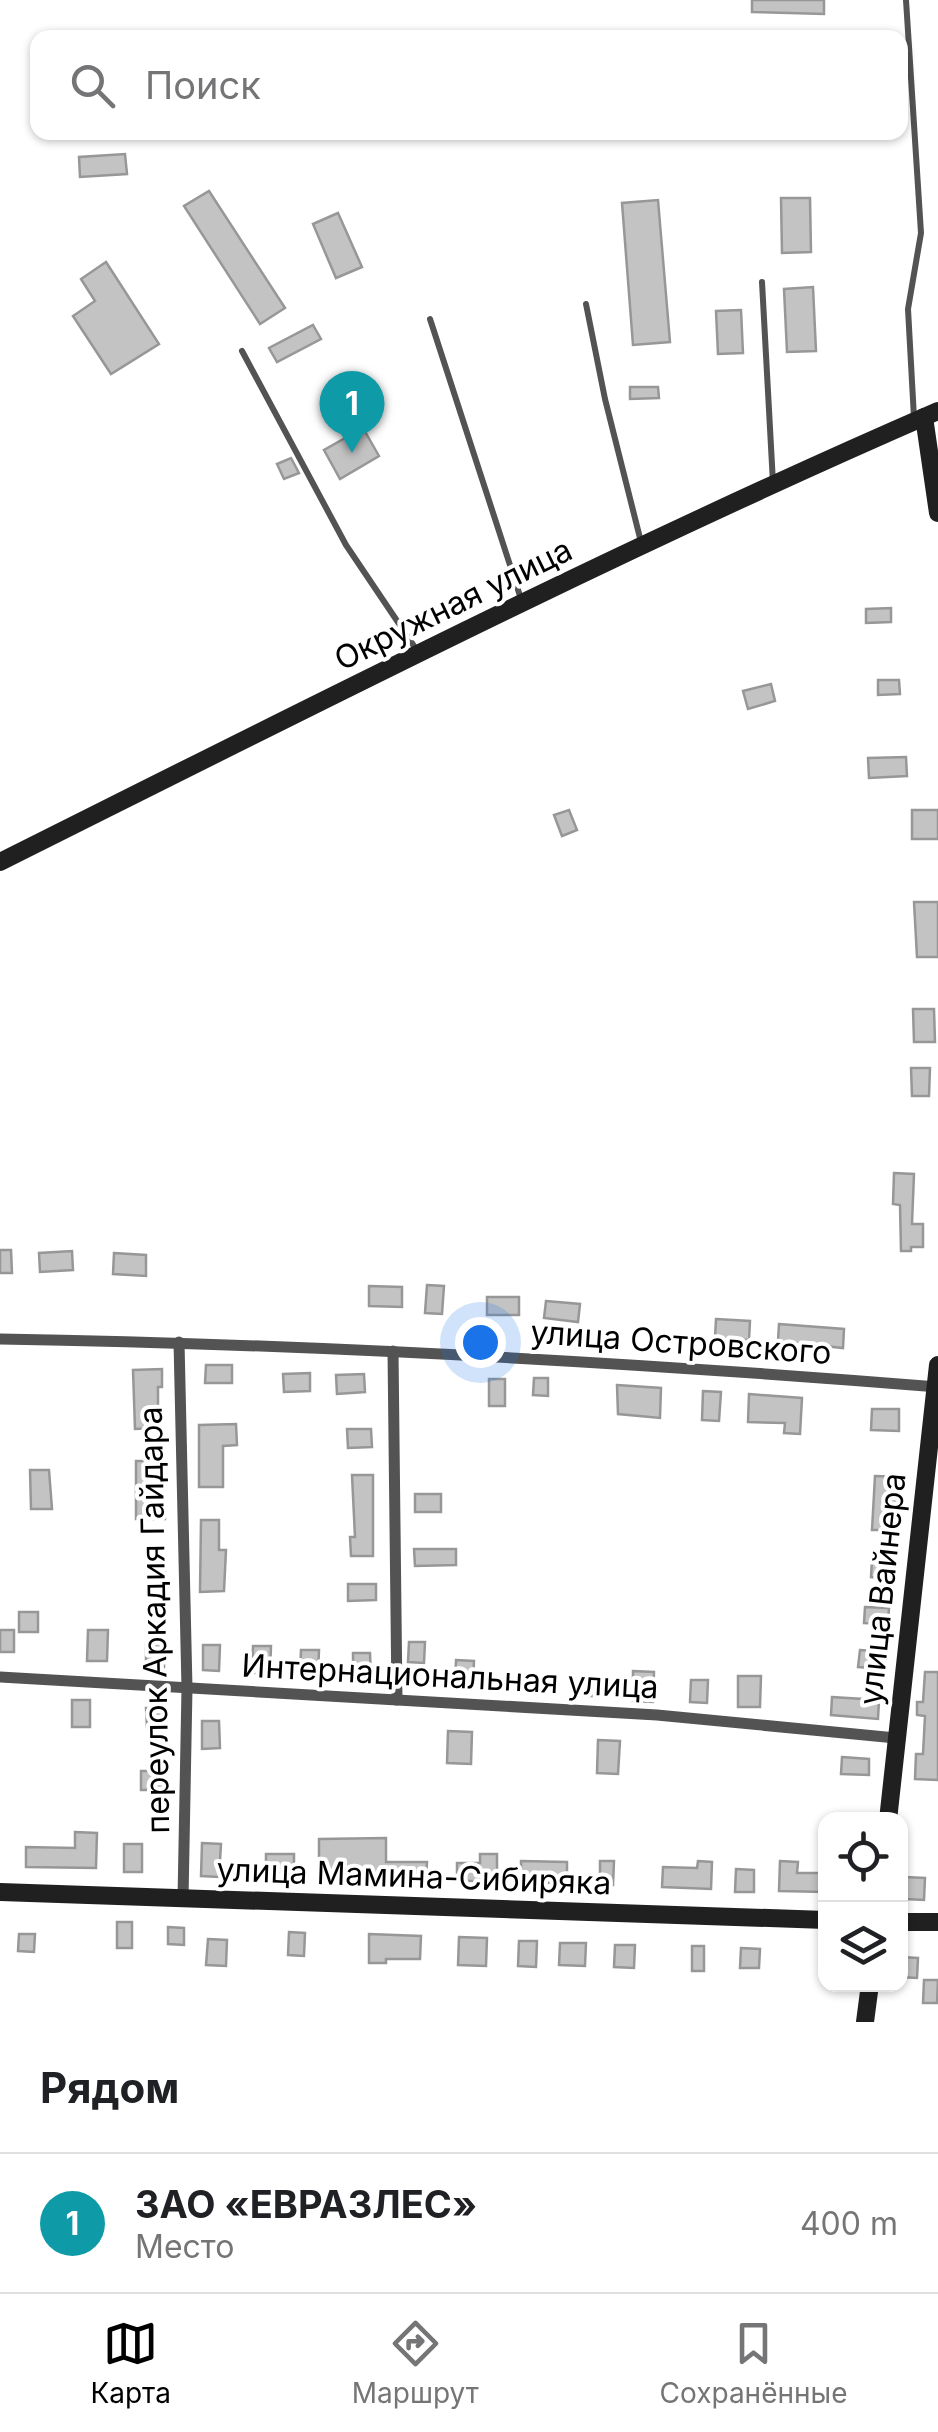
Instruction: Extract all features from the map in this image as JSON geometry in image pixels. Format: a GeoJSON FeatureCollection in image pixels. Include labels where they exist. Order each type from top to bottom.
{"type":"FeatureCollection","features":[{"type":"Feature","properties":{"kind":"street","name":"Окружная улица"},"geometry":{"type":"LineString","coordinates":[[0,862],[419,652],[773,484],[929,417]]}},
{"type":"Feature","properties":{"kind":"street"},"geometry":{"type":"LineString","coordinates":[[929,417],[938,513]]}},
{"type":"Feature","properties":{"kind":"street","name":"улица Островского"},"geometry":{"type":"LineString","coordinates":[[0,1339],[393,1351],[937,1386]]}},
{"type":"Feature","properties":{"kind":"street","name":"переулок Аркадия Гайдара"},"geometry":{"type":"LineString","coordinates":[[178,1342],[187,1688],[183,1898]]}},
{"type":"Feature","properties":{"kind":"street"},"geometry":{"type":"LineString","coordinates":[[393,1351],[397,1700]]}},
{"type":"Feature","properties":{"kind":"street","name":"улица Вайнера"},"geometry":{"type":"LineString","coordinates":[[889,1812],[938,1365]]}},
{"type":"Feature","properties":{"kind":"street","name":"Интернациональная улица"},"geometry":{"type":"LineString","coordinates":[[0,1677],[658,1716],[896,1738]]}},
{"type":"Feature","properties":{"kind":"street","name":"улица Мамина-Сибиряка"},"geometry":{"type":"LineString","coordinates":[[0,1892],[818,1920]]}},
{"type":"Feature","properties":{"kind":"street"},"geometry":{"type":"LineString","coordinates":[[908,1922],[938,1922]]}},
{"type":"Feature","properties":{"kind":"street"},"geometry":{"type":"LineString","coordinates":[[865,2022],[869,1992]]}},
{"type":"Feature","properties":{"kind":"lane"},"geometry":{"type":"LineString","coordinates":[[906,0],[908,30]]}},
{"type":"Feature","properties":{"kind":"lane"},"geometry":{"type":"LineString","coordinates":[[908,31],[921,233],[908,309],[929,417]]}},
{"type":"Feature","properties":{"kind":"lane"},"geometry":{"type":"LineString","coordinates":[[762,282],[773,484]]}},
{"type":"Feature","properties":{"kind":"lane"},"geometry":{"type":"LineString","coordinates":[[586,304],[604,399],[642,546]]}},
{"type":"Feature","properties":{"kind":"lane"},"geometry":{"type":"LineString","coordinates":[[430,319],[523,603]]}},
{"type":"Feature","properties":{"kind":"lane"},"geometry":{"type":"LineString","coordinates":[[242,351],[346,545],[419,652]]}},
{"type":"Feature","properties":{"kind":"building"},"geometry":{"type":"Polygon","coordinates":[[[752,0],[824,0],[824,14],[752,12],[752,0]]]}},
{"type":"Feature","properties":{"kind":"building"},"geometry":{"type":"Polygon","coordinates":[[[125,154],[127,174],[80,177],[79,157],[125,154]]]}},
{"type":"Feature","properties":{"kind":"building"},"geometry":{"type":"Polygon","coordinates":[[[209,191],[285,308],[260,324],[184,206],[209,191]]]}},
{"type":"Feature","properties":{"kind":"building"},"geometry":{"type":"Polygon","coordinates":[[[781,198],[810,198],[811,252],[782,253],[781,198]]]}},
{"type":"Feature","properties":{"kind":"building"},"geometry":{"type":"Polygon","coordinates":[[[658,200],[670,342],[633,345],[622,203],[658,200]]]}},
{"type":"Feature","properties":{"kind":"building"},"geometry":{"type":"Polygon","coordinates":[[[338,213],[362,267],[336,278],[313,224],[338,213]]]}},
{"type":"Feature","properties":{"kind":"building"},"geometry":{"type":"Polygon","coordinates":[[[106,262],[159,344],[111,374],[73,316],[95,301],[81,279],[106,262]]]}},
{"type":"Feature","properties":{"kind":"building"},"geometry":{"type":"Polygon","coordinates":[[[813,287],[816,351],[787,352],[784,289],[813,287]]]}},
{"type":"Feature","properties":{"kind":"building"},"geometry":{"type":"Polygon","coordinates":[[[741,310],[743,353],[718,354],[716,311],[741,310]]]}},
{"type":"Feature","properties":{"kind":"building"},"geometry":{"type":"Polygon","coordinates":[[[313,325],[321,339],[277,362],[269,348],[313,325]]]}},
{"type":"Feature","properties":{"kind":"building"},"geometry":{"type":"Polygon","coordinates":[[[630,387],[658,387],[659,398],[630,399],[630,387]]]}},
{"type":"Feature","properties":{"kind":"building"},"geometry":{"type":"Polygon","coordinates":[[[363,428],[379,456],[340,479],[324,450],[363,428]]]}},
{"type":"Feature","properties":{"kind":"building"},"geometry":{"type":"Polygon","coordinates":[[[291,458],[299,473],[284,479],[277,464],[291,458]]]}},
{"type":"Feature","properties":{"kind":"building"},"geometry":{"type":"Polygon","coordinates":[[[891,608],[891,622],[866,623],[866,609],[891,608]]]}},
{"type":"Feature","properties":{"kind":"building"},"geometry":{"type":"Polygon","coordinates":[[[878,680],[899,680],[900,694],[878,695],[878,680]]]}},
{"type":"Feature","properties":{"kind":"building"},"geometry":{"type":"Polygon","coordinates":[[[771,684],[775,701],[748,709],[743,691],[771,684]]]}},
{"type":"Feature","properties":{"kind":"building"},"geometry":{"type":"Polygon","coordinates":[[[906,757],[907,776],[869,778],[868,758],[906,757]]]}},
{"type":"Feature","properties":{"kind":"building"},"geometry":{"type":"Polygon","coordinates":[[[569,810],[577,830],[562,836],[554,815],[569,810]]]}},
{"type":"Feature","properties":{"kind":"building"},"geometry":{"type":"Polygon","coordinates":[[[912,810],[938,810],[938,839],[912,839],[912,810]]]}},
{"type":"Feature","properties":{"kind":"building"},"geometry":{"type":"Polygon","coordinates":[[[914,902],[938,902],[938,957],[917,957],[914,902]]]}},
{"type":"Feature","properties":{"kind":"building"},"geometry":{"type":"Polygon","coordinates":[[[913,1009],[934,1009],[935,1042],[914,1042],[913,1009]]]}},
{"type":"Feature","properties":{"kind":"building"},"geometry":{"type":"Polygon","coordinates":[[[911,1068],[930,1068],[929,1096],[912,1096],[911,1068]]]}},
{"type":"Feature","properties":{"kind":"building"},"geometry":{"type":"Polygon","coordinates":[[[894,1173],[914,1174],[912,1224],[923,1224],[923,1247],[911,1247],[911,1251],[901,1251],[900,1205],[893,1204],[894,1173]]]}},
{"type":"Feature","properties":{"kind":"building"},"geometry":{"type":"Polygon","coordinates":[[[0,1250],[11,1250],[12,1273],[0,1273],[0,1250]]]}},
{"type":"Feature","properties":{"kind":"building"},"geometry":{"type":"Polygon","coordinates":[[[72,1251],[73,1270],[40,1272],[39,1253],[72,1251]]]}},
{"type":"Feature","properties":{"kind":"building"},"geometry":{"type":"Polygon","coordinates":[[[114,1253],[146,1255],[146,1276],[113,1274],[114,1253]]]}},
{"type":"Feature","properties":{"kind":"building"},"geometry":{"type":"Polygon","coordinates":[[[427,1285],[444,1286],[442,1314],[425,1313],[427,1285]]]}},
{"type":"Feature","properties":{"kind":"building"},"geometry":{"type":"Polygon","coordinates":[[[369,1286],[402,1287],[402,1307],[369,1306],[369,1286]]]}},
{"type":"Feature","properties":{"kind":"building"},"geometry":{"type":"Polygon","coordinates":[[[487,1297],[519,1297],[519,1315],[487,1315],[487,1297]]]}},
{"type":"Feature","properties":{"kind":"building"},"geometry":{"type":"Polygon","coordinates":[[[546,1301],[580,1304],[578,1322],[544,1318],[546,1301]]]}},
{"type":"Feature","properties":{"kind":"building"},"geometry":{"type":"Polygon","coordinates":[[[716,1319],[750,1321],[749,1340],[715,1338],[716,1319]]]}},
{"type":"Feature","properties":{"kind":"building"},"geometry":{"type":"Polygon","coordinates":[[[779,1324],[844,1329],[843,1348],[778,1341],[779,1324]]]}},
{"type":"Feature","properties":{"kind":"building"},"geometry":{"type":"Polygon","coordinates":[[[206,1365],[232,1365],[232,1383],[205,1383],[206,1365]]]}},
{"type":"Feature","properties":{"kind":"building"},"geometry":{"type":"Polygon","coordinates":[[[162,1369],[158,1428],[135,1429],[133,1370],[162,1369]]]}},
{"type":"Feature","properties":{"kind":"building"},"geometry":{"type":"Polygon","coordinates":[[[310,1373],[310,1391],[284,1392],[283,1374],[310,1373]]]}},
{"type":"Feature","properties":{"kind":"building"},"geometry":{"type":"Polygon","coordinates":[[[364,1374],[365,1392],[337,1394],[336,1375],[364,1374]]]}},
{"type":"Feature","properties":{"kind":"building"},"geometry":{"type":"Polygon","coordinates":[[[534,1378],[548,1378],[548,1396],[533,1395],[534,1378]]]}},
{"type":"Feature","properties":{"kind":"building"},"geometry":{"type":"Polygon","coordinates":[[[489,1379],[505,1379],[505,1406],[489,1406],[489,1379]]]}},
{"type":"Feature","properties":{"kind":"building"},"geometry":{"type":"Polygon","coordinates":[[[617,1385],[661,1388],[660,1418],[618,1414],[617,1385]]]}},
{"type":"Feature","properties":{"kind":"building"},"geometry":{"type":"Polygon","coordinates":[[[703,1391],[721,1392],[719,1421],[702,1420],[703,1391]]]}},
{"type":"Feature","properties":{"kind":"building"},"geometry":{"type":"Polygon","coordinates":[[[749,1394],[802,1398],[800,1434],[784,1433],[785,1423],[748,1422],[749,1394]]]}},
{"type":"Feature","properties":{"kind":"building"},"geometry":{"type":"Polygon","coordinates":[[[872,1409],[899,1409],[899,1431],[871,1430],[872,1409]]]}},
{"type":"Feature","properties":{"kind":"building"},"geometry":{"type":"Polygon","coordinates":[[[236,1424],[237,1445],[223,1446],[223,1487],[199,1487],[199,1425],[236,1424]]]}},
{"type":"Feature","properties":{"kind":"building"},"geometry":{"type":"Polygon","coordinates":[[[347,1429],[371,1429],[372,1447],[348,1448],[347,1429]]]}},
{"type":"Feature","properties":{"kind":"building"},"geometry":{"type":"Polygon","coordinates":[[[136,1461],[161,1461],[165,1519],[136,1519],[136,1461]]]}},
{"type":"Feature","properties":{"kind":"building"},"geometry":{"type":"Polygon","coordinates":[[[30,1470],[49,1470],[52,1509],[31,1509],[30,1470]]]}},
{"type":"Feature","properties":{"kind":"building"},"geometry":{"type":"Polygon","coordinates":[[[352,1475],[373,1475],[373,1556],[351,1556],[350,1537],[355,1537],[352,1475]]]}},
{"type":"Feature","properties":{"kind":"building"},"geometry":{"type":"Polygon","coordinates":[[[875,1476],[901,1477],[897,1530],[872,1530],[875,1476]]]}},
{"type":"Feature","properties":{"kind":"building"},"geometry":{"type":"Polygon","coordinates":[[[415,1494],[441,1494],[441,1512],[415,1512],[415,1494]]]}},
{"type":"Feature","properties":{"kind":"building"},"geometry":{"type":"Polygon","coordinates":[[[201,1520],[219,1520],[219,1550],[226,1550],[224,1591],[200,1592],[201,1520]]]}},
{"type":"Feature","properties":{"kind":"building"},"geometry":{"type":"Polygon","coordinates":[[[414,1549],[456,1549],[456,1565],[415,1566],[414,1549]]]}},
{"type":"Feature","properties":{"kind":"building"},"geometry":{"type":"Polygon","coordinates":[[[872,1559],[895,1561],[893,1579],[871,1577],[872,1559]]]}},
{"type":"Feature","properties":{"kind":"building"},"geometry":{"type":"Polygon","coordinates":[[[148,1562],[165,1562],[165,1580],[148,1581],[148,1562]]]}},
{"type":"Feature","properties":{"kind":"building"},"geometry":{"type":"Polygon","coordinates":[[[348,1584],[376,1584],[376,1600],[348,1601],[348,1584]]]}},
{"type":"Feature","properties":{"kind":"building"},"geometry":{"type":"Polygon","coordinates":[[[865,1607],[889,1608],[888,1624],[864,1623],[865,1607]]]}},
{"type":"Feature","properties":{"kind":"building"},"geometry":{"type":"Polygon","coordinates":[[[19,1612],[38,1612],[38,1632],[19,1632],[19,1612]]]}},
{"type":"Feature","properties":{"kind":"building"},"geometry":{"type":"Polygon","coordinates":[[[0,1630],[14,1630],[14,1652],[0,1652],[0,1630]]]}},
{"type":"Feature","properties":{"kind":"building"},"geometry":{"type":"Polygon","coordinates":[[[88,1630],[108,1630],[107,1661],[87,1661],[88,1630]]]}},
{"type":"Feature","properties":{"kind":"building"},"geometry":{"type":"Polygon","coordinates":[[[409,1642],[425,1642],[424,1663],[408,1662],[409,1642]]]}},
{"type":"Feature","properties":{"kind":"building"},"geometry":{"type":"Polygon","coordinates":[[[146,1644],[164,1644],[164,1667],[146,1667],[146,1644]]]}},
{"type":"Feature","properties":{"kind":"building"},"geometry":{"type":"Polygon","coordinates":[[[203,1645],[220,1645],[219,1671],[203,1670],[203,1645]]]}},
{"type":"Feature","properties":{"kind":"building"},"geometry":{"type":"Polygon","coordinates":[[[253,1646],[271,1646],[270,1673],[252,1673],[253,1646]]]}},
{"type":"Feature","properties":{"kind":"building"},"geometry":{"type":"Polygon","coordinates":[[[301,1650],[319,1650],[318,1674],[300,1674],[301,1650]]]}},
{"type":"Feature","properties":{"kind":"building"},"geometry":{"type":"Polygon","coordinates":[[[860,1650],[885,1652],[884,1669],[858,1667],[860,1650]]]}},
{"type":"Feature","properties":{"kind":"building"},"geometry":{"type":"Polygon","coordinates":[[[353,1653],[370,1653],[371,1680],[353,1680],[353,1653]]]}},
{"type":"Feature","properties":{"kind":"building"},"geometry":{"type":"Polygon","coordinates":[[[456,1660],[474,1661],[473,1686],[455,1685],[456,1660]]]}},
{"type":"Feature","properties":{"kind":"building"},"geometry":{"type":"Polygon","coordinates":[[[633,1671],[654,1672],[653,1702],[633,1701],[633,1671]]]}},
{"type":"Feature","properties":{"kind":"building"},"geometry":{"type":"Polygon","coordinates":[[[925,1672],[938,1672],[938,1780],[915,1779],[916,1754],[923,1754],[925,1716],[917,1715],[917,1702],[923,1702],[925,1672]]]}},
{"type":"Feature","properties":{"kind":"building"},"geometry":{"type":"Polygon","coordinates":[[[584,1676],[601,1676],[600,1696],[583,1696],[584,1676]]]}},
{"type":"Feature","properties":{"kind":"building"},"geometry":{"type":"Polygon","coordinates":[[[738,1676],[761,1676],[760,1707],[738,1707],[738,1676]]]}},
{"type":"Feature","properties":{"kind":"building"},"geometry":{"type":"Polygon","coordinates":[[[691,1680],[708,1680],[707,1703],[690,1702],[691,1680]]]}},
{"type":"Feature","properties":{"kind":"building"},"geometry":{"type":"Polygon","coordinates":[[[832,1697],[879,1700],[878,1719],[831,1715],[832,1697]]]}},
{"type":"Feature","properties":{"kind":"building"},"geometry":{"type":"Polygon","coordinates":[[[72,1700],[90,1700],[90,1727],[72,1727],[72,1700]]]}},
{"type":"Feature","properties":{"kind":"building"},"geometry":{"type":"Polygon","coordinates":[[[146,1708],[165,1708],[166,1726],[147,1727],[146,1708]]]}},
{"type":"Feature","properties":{"kind":"building"},"geometry":{"type":"Polygon","coordinates":[[[202,1721],[219,1721],[220,1748],[202,1749],[202,1721]]]}},
{"type":"Feature","properties":{"kind":"building"},"geometry":{"type":"Polygon","coordinates":[[[448,1731],[472,1732],[471,1764],[447,1763],[448,1731]]]}},
{"type":"Feature","properties":{"kind":"building"},"geometry":{"type":"Polygon","coordinates":[[[598,1740],[620,1741],[618,1774],[597,1773],[598,1740]]]}},
{"type":"Feature","properties":{"kind":"building"},"geometry":{"type":"Polygon","coordinates":[[[842,1757],[869,1759],[869,1775],[841,1774],[842,1757]]]}},
{"type":"Feature","properties":{"kind":"building"},"geometry":{"type":"Polygon","coordinates":[[[141,1771],[165,1771],[165,1790],[141,1790],[141,1771]]]}},
{"type":"Feature","properties":{"kind":"building"},"geometry":{"type":"Polygon","coordinates":[[[75,1832],[97,1833],[96,1868],[26,1867],[26,1847],[75,1848],[75,1832]]]}},
{"type":"Feature","properties":{"kind":"building"},"geometry":{"type":"Polygon","coordinates":[[[386,1838],[386,1862],[427,1862],[426,1878],[319,1875],[319,1839],[386,1838]]]}},
{"type":"Feature","properties":{"kind":"building"},"geometry":{"type":"Polygon","coordinates":[[[202,1843],[221,1844],[219,1877],[201,1876],[202,1843]]]}},
{"type":"Feature","properties":{"kind":"building"},"geometry":{"type":"Polygon","coordinates":[[[124,1844],[142,1844],[142,1872],[124,1872],[124,1844]]]}},
{"type":"Feature","properties":{"kind":"building"},"geometry":{"type":"Polygon","coordinates":[[[266,1854],[294,1854],[294,1872],[266,1873],[266,1854]]]}},
{"type":"Feature","properties":{"kind":"building"},"geometry":{"type":"Polygon","coordinates":[[[480,1854],[497,1854],[497,1881],[457,1881],[457,1863],[480,1863],[480,1854]]]}},
{"type":"Feature","properties":{"kind":"building"},"geometry":{"type":"Polygon","coordinates":[[[521,1861],[567,1862],[567,1882],[521,1884],[521,1861]]]}},
{"type":"Feature","properties":{"kind":"building"},"geometry":{"type":"Polygon","coordinates":[[[600,1861],[614,1861],[613,1885],[600,1885],[600,1861]]]}},
{"type":"Feature","properties":{"kind":"building"},"geometry":{"type":"Polygon","coordinates":[[[698,1861],[712,1862],[711,1889],[662,1887],[663,1867],[697,1868],[698,1861]]]}},
{"type":"Feature","properties":{"kind":"building"},"geometry":{"type":"Polygon","coordinates":[[[780,1861],[798,1862],[797,1873],[818,1873],[818,1892],[779,1891],[780,1861]]]}},
{"type":"Feature","properties":{"kind":"building"},"geometry":{"type":"Polygon","coordinates":[[[736,1869],[754,1870],[754,1892],[735,1892],[736,1869]]]}},
{"type":"Feature","properties":{"kind":"building"},"geometry":{"type":"Polygon","coordinates":[[[908,1877],[925,1878],[924,1900],[908,1899],[908,1877]]]}},
{"type":"Feature","properties":{"kind":"building"},"geometry":{"type":"Polygon","coordinates":[[[117,1922],[132,1922],[132,1948],[117,1948],[117,1922]]]}},
{"type":"Feature","properties":{"kind":"building"},"geometry":{"type":"Polygon","coordinates":[[[168,1927],[184,1928],[184,1945],[168,1944],[168,1927]]]}},
{"type":"Feature","properties":{"kind":"building"},"geometry":{"type":"Polygon","coordinates":[[[289,1932],[305,1933],[304,1956],[288,1955],[289,1932]]]}},
{"type":"Feature","properties":{"kind":"building"},"geometry":{"type":"Polygon","coordinates":[[[19,1934],[35,1934],[34,1952],[18,1951],[19,1934]]]}},
{"type":"Feature","properties":{"kind":"building"},"geometry":{"type":"Polygon","coordinates":[[[369,1934],[421,1936],[420,1959],[369,1963],[369,1934]]]}},
{"type":"Feature","properties":{"kind":"building"},"geometry":{"type":"Polygon","coordinates":[[[459,1937],[487,1938],[486,1966],[458,1965],[459,1937]]]}},
{"type":"Feature","properties":{"kind":"building"},"geometry":{"type":"Polygon","coordinates":[[[208,1939],[227,1940],[226,1966],[206,1965],[208,1939]]]}},
{"type":"Feature","properties":{"kind":"building"},"geometry":{"type":"Polygon","coordinates":[[[519,1941],[537,1941],[536,1967],[518,1966],[519,1941]]]}},
{"type":"Feature","properties":{"kind":"building"},"geometry":{"type":"Polygon","coordinates":[[[560,1943],[586,1943],[585,1966],[559,1965],[560,1943]]]}},
{"type":"Feature","properties":{"kind":"building"},"geometry":{"type":"Polygon","coordinates":[[[615,1945],[635,1945],[634,1968],[614,1967],[615,1945]]]}},
{"type":"Feature","properties":{"kind":"building"},"geometry":{"type":"Polygon","coordinates":[[[692,1946],[704,1946],[704,1971],[692,1971],[692,1946]]]}},
{"type":"Feature","properties":{"kind":"building"},"geometry":{"type":"Polygon","coordinates":[[[741,1948],[760,1949],[759,1968],[740,1968],[741,1948]]]}},
{"type":"Feature","properties":{"kind":"building"},"geometry":{"type":"Polygon","coordinates":[[[908,1957],[918,1958],[917,1978],[908,1977],[908,1957]]]}},
{"type":"Feature","properties":{"kind":"building"},"geometry":{"type":"Polygon","coordinates":[[[924,1980],[938,1980],[937,2003],[923,2003],[924,1980]]]}},
{"type":"Feature","properties":{"kind":"place","name":"ЗАО «ЕВРАЗЛЕС»"},"geometry":{"type":"Point","coordinates":[352,453]}}]}
